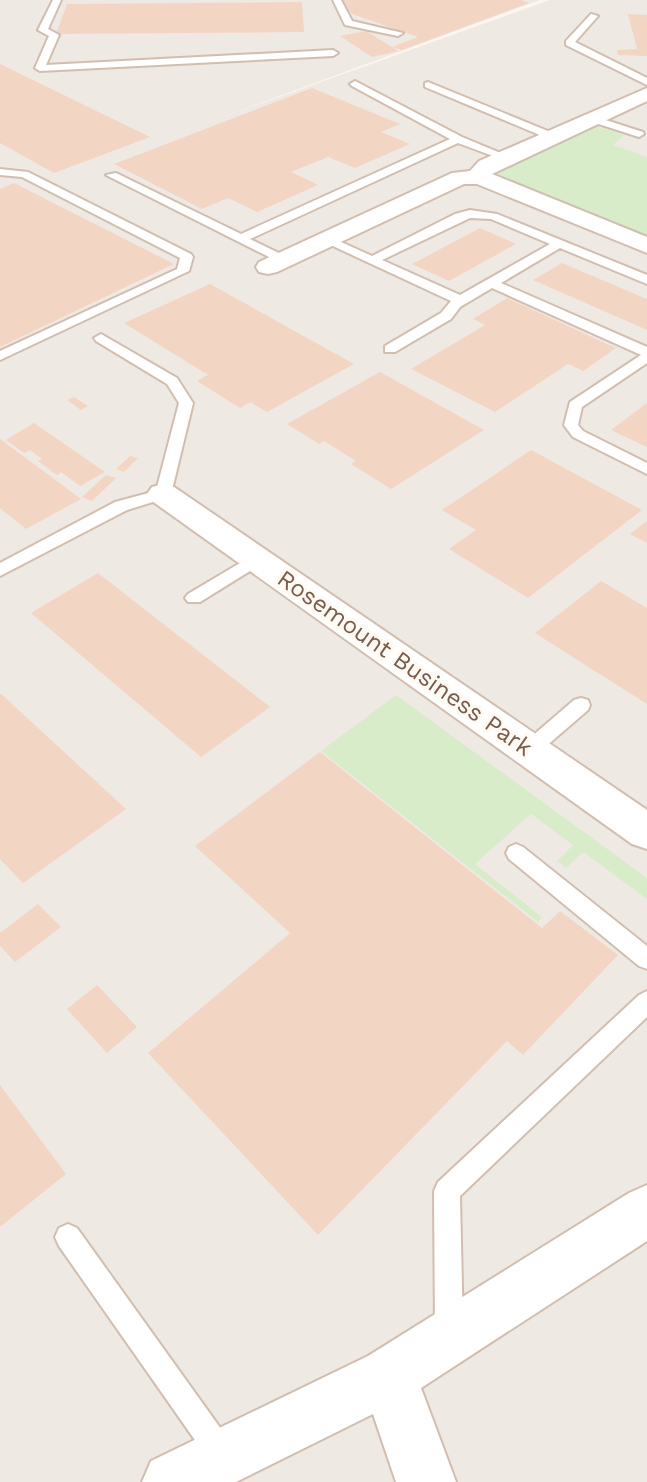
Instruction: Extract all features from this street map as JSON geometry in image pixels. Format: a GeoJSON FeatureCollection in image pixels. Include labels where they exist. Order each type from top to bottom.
{"type":"FeatureCollection","features":[{"type":"Feature","properties":{"kind":"street"},"geometry":{"type":"LineString","coordinates":[[480,177],[481,170],[505,157],[647,94]]}},
{"type":"Feature","properties":{"kind":"street"},"geometry":{"type":"LineString","coordinates":[[275,263],[460,178],[480,177],[647,246]]}},
{"type":"Feature","properties":{"kind":"street","name":"Rosemount Business Park"},"geometry":{"type":"LineString","coordinates":[[163,494],[647,832]]}},
{"type":"Feature","properties":{"kind":"street"},"geometry":{"type":"LineString","coordinates":[[172,1482],[388,1376],[647,1211]]}},
{"type":"Feature","properties":{"kind":"street"},"geometry":{"type":"LineString","coordinates":[[388,1376],[426,1482]]}},
{"type":"Feature","properties":{"kind":"lane"},"geometry":{"type":"LineString","coordinates":[[57,0],[43,30],[54,35],[40,68],[333,53]]}},
{"type":"Feature","properties":{"kind":"lane"},"geometry":{"type":"LineString","coordinates":[[337,0],[348,23],[398,33]]}},
{"type":"Feature","properties":{"kind":"lane"},"geometry":{"type":"LineString","coordinates":[[594,16],[569,43],[647,82]]}},
{"type":"Feature","properties":{"kind":"lane"},"geometry":{"type":"LineString","coordinates":[[355,84],[458,139],[505,157]]}},
{"type":"Feature","properties":{"kind":"lane"},"geometry":{"type":"LineString","coordinates":[[428,85],[551,136]]}},
{"type":"Feature","properties":{"kind":"lane"},"geometry":{"type":"LineString","coordinates":[[590,118],[643,132]]}},
{"type":"Feature","properties":{"kind":"lane"},"geometry":{"type":"LineString","coordinates":[[622,144],[643,132]]}},
{"type":"Feature","properties":{"kind":"lane"},"geometry":{"type":"LineString","coordinates":[[240,239],[458,139]]}},
{"type":"Feature","properties":{"kind":"lane"},"geometry":{"type":"LineString","coordinates":[[0,172],[24,174],[187,257],[183,271],[0,356]]}},
{"type":"Feature","properties":{"kind":"lane"},"geometry":{"type":"LineString","coordinates":[[112,176],[240,239],[275,263]]}},
{"type":"Feature","properties":{"kind":"lane"},"geometry":{"type":"LineString","coordinates":[[373,260],[458,216],[470,214],[493,216],[647,280]]}},
{"type":"Feature","properties":{"kind":"lane"},"geometry":{"type":"LineString","coordinates":[[326,240],[460,300]]}},
{"type":"Feature","properties":{"kind":"lane"},"geometry":{"type":"LineString","coordinates":[[390,349],[446,316],[460,300],[558,244]]}},
{"type":"Feature","properties":{"kind":"lane"},"geometry":{"type":"LineString","coordinates":[[489,282],[647,354]]}},
{"type":"Feature","properties":{"kind":"lane"},"geometry":{"type":"LineString","coordinates":[[0,570],[121,506],[163,494],[186,403],[172,381],[101,338]]}},
{"type":"Feature","properties":{"kind":"lane"},"geometry":{"type":"LineString","coordinates":[[647,354],[575,405],[571,425],[578,434],[647,469]]}},
{"type":"Feature","properties":{"kind":"lane"},"geometry":{"type":"LineString","coordinates":[[0,549],[16,562]]}},
{"type":"Feature","properties":{"kind":"lane"},"geometry":{"type":"LineString","coordinates":[[194,598],[257,559]]}},
{"type":"Feature","properties":{"kind":"lane"},"geometry":{"type":"LineString","coordinates":[[530,749],[581,705]]}},
{"type":"Feature","properties":{"kind":"lane"},"geometry":{"type":"LineString","coordinates":[[516,853],[647,959]]}},
{"type":"Feature","properties":{"kind":"lane"},"geometry":{"type":"LineString","coordinates":[[449,1336],[447,1191],[647,1002]]}},
{"type":"Feature","properties":{"kind":"lane"},"geometry":{"type":"LineString","coordinates":[[68,1237],[224,1457]]}},
{"type":"Feature","properties":{"kind":"shaded area"},"geometry":{"type":"Polygon","coordinates":[[[0,0],[540,0],[204,124],[550,0],[647,0],[647,1482],[0,1482],[0,0]]]}},
{"type":"Feature","properties":{"kind":"green space"},"geometry":{"type":"Polygon","coordinates":[[[589,124],[624,135],[613,145],[647,157],[647,239],[498,177],[500,166],[589,124]]]}},
{"type":"Feature","properties":{"kind":"green space"},"geometry":{"type":"Polygon","coordinates":[[[396,695],[647,878],[647,899],[583,852],[566,868],[557,861],[573,845],[531,814],[475,864],[542,917],[538,922],[321,751],[396,695]]]}},
{"type":"Feature","properties":{"kind":"building"},"geometry":{"type":"Polygon","coordinates":[[[342,0],[521,0],[529,3],[402,50],[392,47],[418,37],[355,15],[342,7],[342,0]]]}},
{"type":"Feature","properties":{"kind":"building"},"geometry":{"type":"Polygon","coordinates":[[[302,2],[304,32],[56,34],[67,4],[302,2]]]}},
{"type":"Feature","properties":{"kind":"building"},"geometry":{"type":"Polygon","coordinates":[[[628,14],[647,15],[647,56],[618,55],[617,50],[637,49],[628,14]]]}},
{"type":"Feature","properties":{"kind":"building"},"geometry":{"type":"Polygon","coordinates":[[[366,31],[398,51],[372,57],[340,36],[366,31]]]}},
{"type":"Feature","properties":{"kind":"building"},"geometry":{"type":"Polygon","coordinates":[[[0,64],[150,137],[54,173],[0,143],[0,64]]]}},
{"type":"Feature","properties":{"kind":"building"},"geometry":{"type":"Polygon","coordinates":[[[312,88],[400,124],[381,132],[410,144],[355,168],[328,157],[291,172],[318,185],[257,212],[228,198],[202,209],[114,164],[312,88]]]}},
{"type":"Feature","properties":{"kind":"building"},"geometry":{"type":"Polygon","coordinates":[[[14,183],[174,264],[0,347],[0,189],[14,183]]]}},
{"type":"Feature","properties":{"kind":"building"},"geometry":{"type":"Polygon","coordinates":[[[480,228],[516,244],[449,281],[412,264],[480,228]]]}},
{"type":"Feature","properties":{"kind":"building"},"geometry":{"type":"Polygon","coordinates":[[[562,263],[647,299],[647,330],[533,280],[562,263]]]}},
{"type":"Feature","properties":{"kind":"building"},"geometry":{"type":"Polygon","coordinates":[[[210,284],[354,364],[267,412],[251,402],[240,408],[197,381],[208,375],[124,323],[210,284]]]}},
{"type":"Feature","properties":{"kind":"building"},"geometry":{"type":"Polygon","coordinates":[[[507,298],[616,348],[583,371],[568,364],[495,412],[411,369],[485,325],[473,319],[507,298]]]}},
{"type":"Feature","properties":{"kind":"building"},"geometry":{"type":"Polygon","coordinates":[[[380,372],[484,430],[391,489],[351,464],[356,461],[324,441],[319,444],[287,424],[380,372]]]}},
{"type":"Feature","properties":{"kind":"building"},"geometry":{"type":"Polygon","coordinates":[[[74,397],[88,406],[81,410],[67,400],[74,397]]]}},
{"type":"Feature","properties":{"kind":"building"},"geometry":{"type":"Polygon","coordinates":[[[647,403],[647,447],[611,430],[647,403]]]}},
{"type":"Feature","properties":{"kind":"building"},"geometry":{"type":"Polygon","coordinates":[[[34,423],[105,472],[80,486],[61,472],[57,475],[38,461],[42,459],[30,450],[24,453],[6,440],[34,423]]]}},
{"type":"Feature","properties":{"kind":"building"},"geometry":{"type":"Polygon","coordinates":[[[0,439],[81,499],[26,529],[0,508],[0,439]]]}},
{"type":"Feature","properties":{"kind":"building"},"geometry":{"type":"Polygon","coordinates":[[[531,450],[642,510],[528,598],[449,549],[476,530],[442,510],[531,450]]]}},
{"type":"Feature","properties":{"kind":"building"},"geometry":{"type":"Polygon","coordinates":[[[130,456],[138,458],[124,472],[116,469],[130,456]]]}},
{"type":"Feature","properties":{"kind":"building"},"geometry":{"type":"Polygon","coordinates":[[[106,475],[116,478],[92,501],[82,497],[106,475]]]}},
{"type":"Feature","properties":{"kind":"building"},"geometry":{"type":"Polygon","coordinates":[[[647,521],[647,543],[630,534],[647,521]]]}},
{"type":"Feature","properties":{"kind":"building"},"geometry":{"type":"Polygon","coordinates":[[[98,573],[270,707],[201,757],[31,613],[98,573]]]}},
{"type":"Feature","properties":{"kind":"building"},"geometry":{"type":"Polygon","coordinates":[[[601,581],[647,608],[647,704],[535,633],[601,581]]]}},
{"type":"Feature","properties":{"kind":"building"},"geometry":{"type":"Polygon","coordinates":[[[0,693],[126,809],[23,883],[0,859],[0,693]]]}},
{"type":"Feature","properties":{"kind":"building"},"geometry":{"type":"Polygon","coordinates":[[[320,752],[542,928],[560,911],[618,955],[523,1055],[507,1041],[318,1235],[148,1053],[290,933],[195,846],[320,752]]]}},
{"type":"Feature","properties":{"kind":"building"},"geometry":{"type":"Polygon","coordinates":[[[38,904],[61,927],[15,962],[0,946],[0,933],[38,904]]]}},
{"type":"Feature","properties":{"kind":"building"},"geometry":{"type":"Polygon","coordinates":[[[97,985],[137,1027],[107,1053],[67,1009],[97,985]]]}},
{"type":"Feature","properties":{"kind":"building"},"geometry":{"type":"Polygon","coordinates":[[[0,1085],[66,1174],[0,1227],[0,1085]]]}}]}
